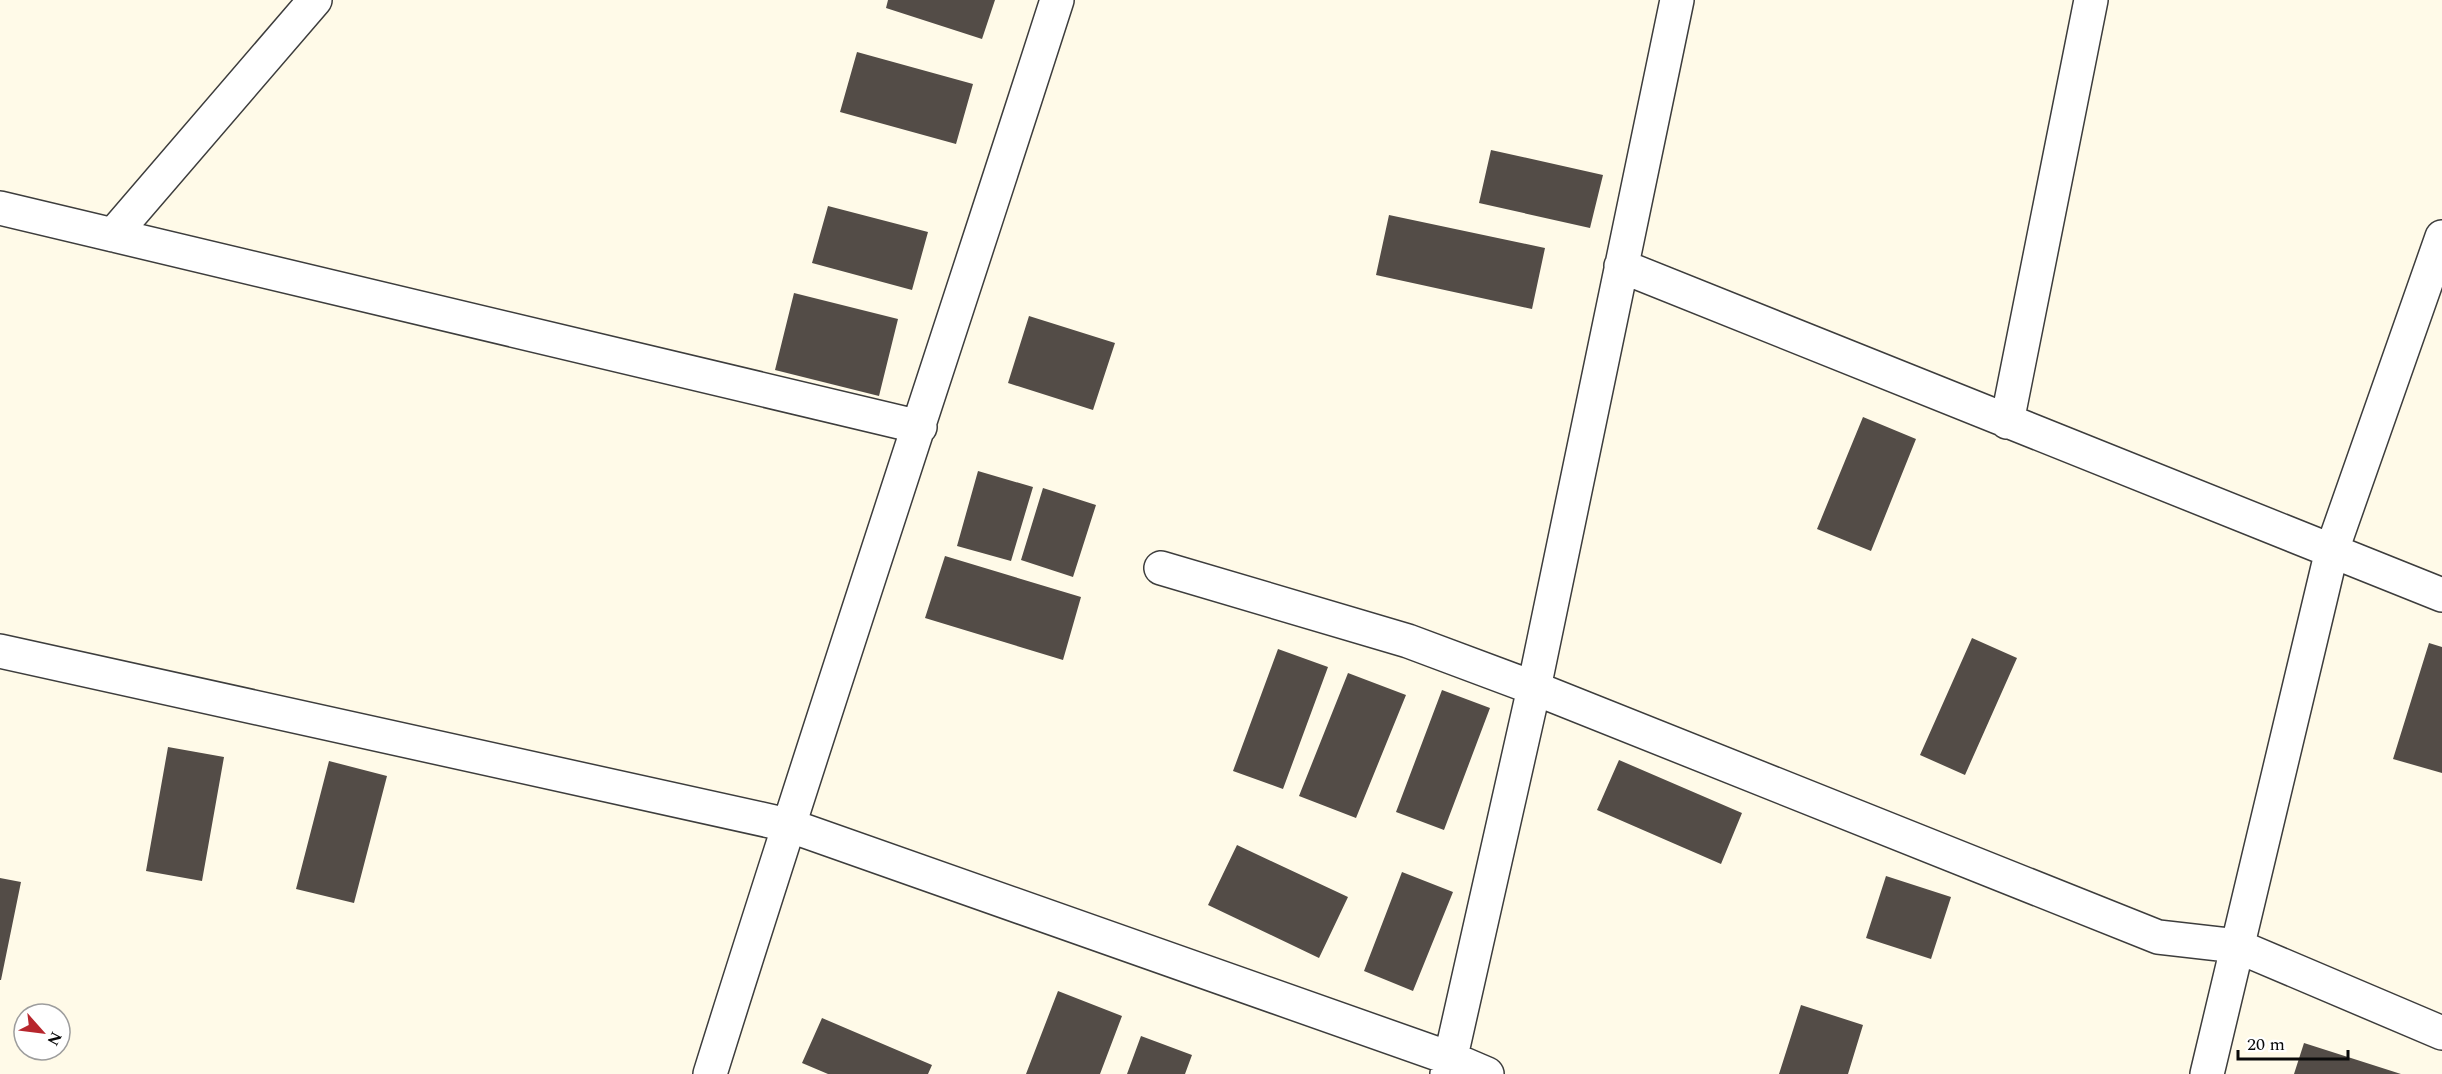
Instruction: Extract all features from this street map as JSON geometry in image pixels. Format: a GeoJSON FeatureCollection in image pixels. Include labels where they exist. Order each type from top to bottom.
{"type":"FeatureCollection","features":[{"type":"Feature","properties":{"kind":"street"},"geometry":{"type":"LineString","coordinates":[[113,235],[315,0]]}},
{"type":"Feature","properties":{"kind":"street"},"geometry":{"type":"LineString","coordinates":[[710,1074],[788,825],[1058,0]]}},
{"type":"Feature","properties":{"kind":"street"},"geometry":{"type":"LineString","coordinates":[[1449,1066],[1534,688],[1677,0]]}},
{"type":"Feature","properties":{"kind":"street"},"geometry":{"type":"LineString","coordinates":[[2007,422],[2091,0]]}},
{"type":"Feature","properties":{"kind":"street"},"geometry":{"type":"LineString","coordinates":[[0,208],[920,427]]}},
{"type":"Feature","properties":{"kind":"street"},"geometry":{"type":"LineString","coordinates":[[2207,1074],[2332,550],[2442,237]]}},
{"type":"Feature","properties":{"kind":"street"},"geometry":{"type":"LineString","coordinates":[[1621,266],[2442,595]]}},
{"type":"Feature","properties":{"kind":"street"},"geometry":{"type":"LineString","coordinates":[[1161,568],[1408,641],[1534,688],[2158,936],[2237,946],[2442,1033]]}},
{"type":"Feature","properties":{"kind":"street"},"geometry":{"type":"LineString","coordinates":[[0,651],[788,825],[1449,1066],[1487,1074]]}},
{"type":"Feature","properties":{"kind":"building"},"geometry":{"type":"Polygon","coordinates":[[[888,0],[995,0],[982,39],[886,8],[888,0]]]}},
{"type":"Feature","properties":{"kind":"building"},"geometry":{"type":"Polygon","coordinates":[[[857,52],[973,84],[956,144],[840,112],[857,52]]]}},
{"type":"Feature","properties":{"kind":"building"},"geometry":{"type":"Polygon","coordinates":[[[1491,150],[1603,175],[1590,228],[1479,203],[1491,150]]]}},
{"type":"Feature","properties":{"kind":"building"},"geometry":{"type":"Polygon","coordinates":[[[828,206],[928,232],[912,290],[812,263],[828,206]]]}},
{"type":"Feature","properties":{"kind":"building"},"geometry":{"type":"Polygon","coordinates":[[[1389,215],[1545,248],[1532,309],[1376,275],[1389,215]]]}},
{"type":"Feature","properties":{"kind":"building"},"geometry":{"type":"Polygon","coordinates":[[[794,293],[898,319],[879,396],[775,370],[794,293]]]}},
{"type":"Feature","properties":{"kind":"building"},"geometry":{"type":"Polygon","coordinates":[[[1029,316],[1115,343],[1093,410],[1008,383],[1029,316]]]}},
{"type":"Feature","properties":{"kind":"building"},"geometry":{"type":"Polygon","coordinates":[[[1863,417],[1916,439],[1871,551],[1817,529],[1863,417]]]}},
{"type":"Feature","properties":{"kind":"building"},"geometry":{"type":"Polygon","coordinates":[[[978,471],[1033,487],[1011,561],[957,546],[978,471]]]}},
{"type":"Feature","properties":{"kind":"building"},"geometry":{"type":"Polygon","coordinates":[[[1043,488],[1096,505],[1073,577],[1021,560],[1043,488]]]}},
{"type":"Feature","properties":{"kind":"building"},"geometry":{"type":"Polygon","coordinates":[[[945,556],[1081,597],[1063,660],[925,618],[945,556]]]}},
{"type":"Feature","properties":{"kind":"building"},"geometry":{"type":"Polygon","coordinates":[[[1972,638],[2017,658],[1965,775],[1920,755],[1972,638]]]}},
{"type":"Feature","properties":{"kind":"building"},"geometry":{"type":"Polygon","coordinates":[[[2429,643],[2442,647],[2442,773],[2393,759],[2429,643]]]}},
{"type":"Feature","properties":{"kind":"building"},"geometry":{"type":"Polygon","coordinates":[[[1278,649],[1328,667],[1283,789],[1233,771],[1278,649]]]}},
{"type":"Feature","properties":{"kind":"building"},"geometry":{"type":"Polygon","coordinates":[[[1348,673],[1406,695],[1356,818],[1299,796],[1348,673]]]}},
{"type":"Feature","properties":{"kind":"building"},"geometry":{"type":"Polygon","coordinates":[[[1442,690],[1490,708],[1444,830],[1396,812],[1442,690]]]}},
{"type":"Feature","properties":{"kind":"building"},"geometry":{"type":"Polygon","coordinates":[[[168,747],[224,757],[202,881],[146,871],[168,747]]]}},
{"type":"Feature","properties":{"kind":"building"},"geometry":{"type":"Polygon","coordinates":[[[1619,760],[1742,813],[1721,864],[1597,810],[1619,760]]]}},
{"type":"Feature","properties":{"kind":"building"},"geometry":{"type":"Polygon","coordinates":[[[329,761],[387,776],[354,903],[296,889],[329,761]]]}},
{"type":"Feature","properties":{"kind":"building"},"geometry":{"type":"Polygon","coordinates":[[[1237,845],[1348,897],[1319,958],[1208,905],[1237,845]]]}},
{"type":"Feature","properties":{"kind":"building"},"geometry":{"type":"Polygon","coordinates":[[[1402,872],[1453,892],[1413,991],[1364,971],[1402,872]]]}},
{"type":"Feature","properties":{"kind":"building"},"geometry":{"type":"Polygon","coordinates":[[[1886,876],[1951,897],[1931,959],[1866,938],[1886,876]]]}},
{"type":"Feature","properties":{"kind":"building"},"geometry":{"type":"Polygon","coordinates":[[[0,878],[21,882],[1,980],[0,980],[0,878]]]}},
{"type":"Feature","properties":{"kind":"building"},"geometry":{"type":"Polygon","coordinates":[[[1058,991],[1122,1016],[1100,1074],[1026,1074],[1058,991]]]}},
{"type":"Feature","properties":{"kind":"building"},"geometry":{"type":"Polygon","coordinates":[[[1801,1005],[1863,1025],[1848,1074],[1779,1074],[1801,1005]]]}},
{"type":"Feature","properties":{"kind":"building"},"geometry":{"type":"Polygon","coordinates":[[[822,1018],[932,1065],[928,1074],[828,1074],[802,1063],[822,1018]]]}},
{"type":"Feature","properties":{"kind":"building"},"geometry":{"type":"Polygon","coordinates":[[[1141,1036],[1192,1055],[1185,1074],[1127,1074],[1141,1036]]]}},
{"type":"Feature","properties":{"kind":"building"},"geometry":{"type":"Polygon","coordinates":[[[2304,1043],[2401,1074],[2294,1074],[2304,1043]]]}}]}
